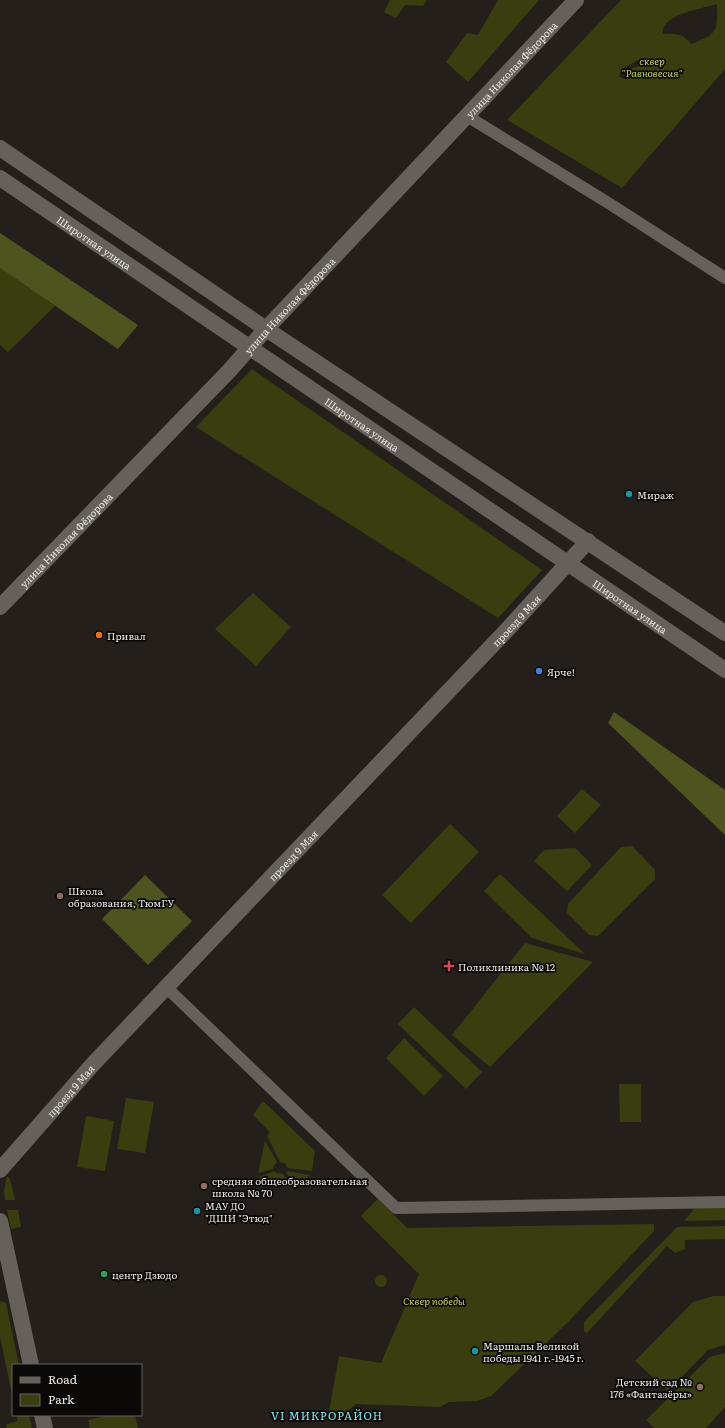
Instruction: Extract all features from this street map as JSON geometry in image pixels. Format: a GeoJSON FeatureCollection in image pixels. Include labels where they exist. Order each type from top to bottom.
{"type":"FeatureCollection","features":[{"type":"Feature","properties":{"kind":"street","name":"улица Николая Фёдорова"},"geometry":{"type":"LineString","coordinates":[[0,607],[250,348],[266,329],[576,0]]}},
{"type":"Feature","properties":{"kind":"street"},"geometry":{"type":"LineString","coordinates":[[467,116],[610,204],[725,278]]}},
{"type":"Feature","properties":{"kind":"street"},"geometry":{"type":"LineString","coordinates":[[0,148],[266,329],[725,633]]}},
{"type":"Feature","properties":{"kind":"street","name":"Широтная улица"},"geometry":{"type":"LineString","coordinates":[[0,178],[725,670]]}},
{"type":"Feature","properties":{"kind":"street","name":"проезд 9 Мая"},"geometry":{"type":"LineString","coordinates":[[0,1170],[93,1064],[500,638],[588,541]]}},
{"type":"Feature","properties":{"kind":"street"},"geometry":{"type":"LineString","coordinates":[[167,988],[396,1208],[725,1202]]}},
{"type":"Feature","properties":{"kind":"street"},"geometry":{"type":"LineString","coordinates":[[0,1221],[31,1364]]}},
{"type":"Feature","properties":{"kind":"street"},"geometry":{"type":"LineString","coordinates":[[42,1416],[45,1428]]}},
{"type":"Feature","properties":{"kind":"green space"},"geometry":{"type":"Polygon","coordinates":[[[390,0],[427,0],[423,6],[405,5],[396,18],[384,12],[390,0]]]}},
{"type":"Feature","properties":{"kind":"green space"},"geometry":{"type":"Polygon","coordinates":[[[498,0],[539,0],[468,82],[446,62],[467,33],[478,35],[498,0]]]}},
{"type":"Feature","properties":{"kind":"green space","name":"сквер \"Равновесия\""},"geometry":{"type":"Polygon","coordinates":[[[621,0],[725,0],[725,69],[622,188],[507,120],[621,0]],[[717,4],[693,10],[675,17],[664,27],[663,34],[682,36],[691,44],[706,37],[714,31],[716,26],[717,4]],[[638,60],[622,69],[619,76],[624,79],[632,68],[639,66],[638,60]]]}},
{"type":"Feature","properties":{"kind":"green space"},"geometry":{"type":"Polygon","coordinates":[[[0,233],[138,325],[118,349],[0,268],[0,233]]]}},
{"type":"Feature","properties":{"kind":"green space"},"geometry":{"type":"Polygon","coordinates":[[[0,268],[55,306],[8,352],[0,345],[0,268]]]}},
{"type":"Feature","properties":{"kind":"green space"},"geometry":{"type":"Polygon","coordinates":[[[252,369],[542,570],[498,618],[196,427],[252,369]]]}},
{"type":"Feature","properties":{"kind":"green space"},"geometry":{"type":"Polygon","coordinates":[[[253,593],[291,627],[256,666],[215,629],[253,593]]]}},
{"type":"Feature","properties":{"kind":"green space"},"geometry":{"type":"Polygon","coordinates":[[[614,712],[725,790],[725,835],[608,723],[614,712]]]}},
{"type":"Feature","properties":{"kind":"green space"},"geometry":{"type":"Polygon","coordinates":[[[582,789],[601,805],[575,833],[557,816],[582,789]]]}},
{"type":"Feature","properties":{"kind":"green space"},"geometry":{"type":"Polygon","coordinates":[[[450,824],[479,852],[411,923],[382,895],[450,824]]]}},
{"type":"Feature","properties":{"kind":"green space"},"geometry":{"type":"Polygon","coordinates":[[[632,846],[655,870],[655,879],[598,936],[589,935],[567,913],[568,904],[621,847],[632,846]]]}},
{"type":"Feature","properties":{"kind":"green space"},"geometry":{"type":"Polygon","coordinates":[[[575,848],[592,865],[567,891],[534,861],[544,850],[575,848]]]}},
{"type":"Feature","properties":{"kind":"green space"},"geometry":{"type":"Polygon","coordinates":[[[500,874],[585,954],[532,938],[484,891],[500,874]]]}},
{"type":"Feature","properties":{"kind":"green space"},"geometry":{"type":"Polygon","coordinates":[[[145,875],[192,921],[148,965],[102,919],[145,875]]]}},
{"type":"Feature","properties":{"kind":"green space"},"geometry":{"type":"Polygon","coordinates":[[[525,943],[593,962],[490,1067],[452,1035],[525,943]]]}},
{"type":"Feature","properties":{"kind":"green space"},"geometry":{"type":"Polygon","coordinates":[[[414,1007],[482,1072],[466,1089],[398,1024],[414,1007]]]}},
{"type":"Feature","properties":{"kind":"green space"},"geometry":{"type":"Polygon","coordinates":[[[404,1038],[443,1076],[424,1096],[386,1058],[404,1038]]]}},
{"type":"Feature","properties":{"kind":"green space"},"geometry":{"type":"Polygon","coordinates":[[[619,1084],[641,1084],[641,1122],[620,1122],[619,1084]]]}},
{"type":"Feature","properties":{"kind":"green space"},"geometry":{"type":"Polygon","coordinates":[[[126,1098],[154,1102],[145,1153],[117,1149],[126,1098]]]}},
{"type":"Feature","properties":{"kind":"green space"},"geometry":{"type":"Polygon","coordinates":[[[263,1101],[315,1151],[312,1171],[288,1168],[284,1163],[280,1162],[267,1136],[270,1132],[253,1115],[263,1101]]]}},
{"type":"Feature","properties":{"kind":"green space"},"geometry":{"type":"Polygon","coordinates":[[[86,1116],[114,1121],[105,1171],[77,1167],[86,1116]]]}},
{"type":"Feature","properties":{"kind":"green space"},"geometry":{"type":"Polygon","coordinates":[[[265,1141],[277,1162],[273,1169],[258,1173],[265,1141]]]}},
{"type":"Feature","properties":{"kind":"green space"},"geometry":{"type":"Polygon","coordinates":[[[274,1171],[276,1173],[283,1174],[294,1188],[257,1178],[274,1171]]]}},
{"type":"Feature","properties":{"kind":"green space"},"geometry":{"type":"Polygon","coordinates":[[[287,1171],[310,1175],[298,1186],[286,1173],[287,1171]]]}},
{"type":"Feature","properties":{"kind":"green space"},"geometry":{"type":"Polygon","coordinates":[[[7,1176],[10,1179],[15,1200],[5,1200],[4,1190],[7,1176]]]}},
{"type":"Feature","properties":{"kind":"green space","name":"Сквер победы"},"geometry":{"type":"Polygon","coordinates":[[[378,1199],[407,1228],[654,1224],[654,1231],[567,1323],[491,1396],[477,1401],[449,1402],[440,1407],[356,1404],[338,1419],[328,1417],[339,1356],[381,1363],[419,1274],[361,1216],[378,1199]]]}},
{"type":"Feature","properties":{"kind":"green space"},"geometry":{"type":"Polygon","coordinates":[[[725,1206],[725,1220],[684,1221],[696,1207],[725,1206]]]}},
{"type":"Feature","properties":{"kind":"green space"},"geometry":{"type":"Polygon","coordinates":[[[7,1210],[18,1210],[21,1227],[11,1229],[7,1210]]]}},
{"type":"Feature","properties":{"kind":"green space"},"geometry":{"type":"Polygon","coordinates":[[[725,1226],[725,1239],[685,1240],[685,1249],[675,1253],[667,1246],[587,1333],[584,1331],[584,1322],[677,1227],[725,1226]]]}},
{"type":"Feature","properties":{"kind":"green space"},"geometry":{"type":"Polygon","coordinates":[[[379,1275],[383,1275],[387,1281],[383,1287],[379,1287],[375,1283],[375,1279],[379,1275]]]}},
{"type":"Feature","properties":{"kind":"green space"},"geometry":{"type":"Polygon","coordinates":[[[714,1296],[725,1296],[725,1345],[708,1350],[668,1391],[635,1361],[693,1302],[714,1296]]]}},
{"type":"Feature","properties":{"kind":"green space"},"geometry":{"type":"Polygon","coordinates":[[[0,1301],[6,1303],[19,1364],[12,1364],[12,1394],[0,1337],[0,1301]]]}},
{"type":"Feature","properties":{"kind":"green space","name":"Детский сад № 176 «Фантазёры»"},"geometry":{"type":"Polygon","coordinates":[[[725,1353],[725,1407],[706,1428],[654,1428],[646,1420],[710,1357],[725,1353]]]}},
{"type":"Feature","properties":{"kind":"green space"},"geometry":{"type":"Polygon","coordinates":[[[16,1416],[29,1416],[32,1428],[6,1428],[7,1424],[18,1421],[16,1416]]]}},
{"type":"Feature","properties":{"kind":"green space"},"geometry":{"type":"Polygon","coordinates":[[[105,1416],[135,1416],[138,1428],[90,1428],[88,1420],[105,1416]]]}},
{"type":"Feature","properties":{"kind":"place","name":"Мираж"},"geometry":{"type":"Point","coordinates":[629,494]}},
{"type":"Feature","properties":{"kind":"place","name":"Привал"},"geometry":{"type":"Point","coordinates":[99,635]}},
{"type":"Feature","properties":{"kind":"place","name":"Ярче!"},"geometry":{"type":"Point","coordinates":[539,671]}},
{"type":"Feature","properties":{"kind":"place","name":"Школа образования, ТюмГУ"},"geometry":{"type":"Point","coordinates":[60,896]}},
{"type":"Feature","properties":{"kind":"place","name":"Поликлиника № 12"},"geometry":{"type":"Point","coordinates":[449,966]}},
{"type":"Feature","properties":{"kind":"place","name":"средняя общеобразовательная школа № 70"},"geometry":{"type":"Point","coordinates":[204,1186]}},
{"type":"Feature","properties":{"kind":"place","name":"МАУ ДО \"ДШИ \"Этюд\""},"geometry":{"type":"Point","coordinates":[197,1211]}},
{"type":"Feature","properties":{"kind":"place","name":"центр Дзюдо"},"geometry":{"type":"Point","coordinates":[104,1274]}},
{"type":"Feature","properties":{"kind":"place","name":"Маршалы Великой победы 1941 г.-1945 г."},"geometry":{"type":"Point","coordinates":[475,1351]}},
{"type":"Feature","properties":{"kind":"place","name":"Детский сад № 176 «Фантазёры»"},"geometry":{"type":"Point","coordinates":[700,1387]}},
{"type":"Feature","properties":{"kind":"district","name":"VI МИКРОРАЙОН"},"geometry":{"type":"Point","coordinates":[327,1415]}}]}
